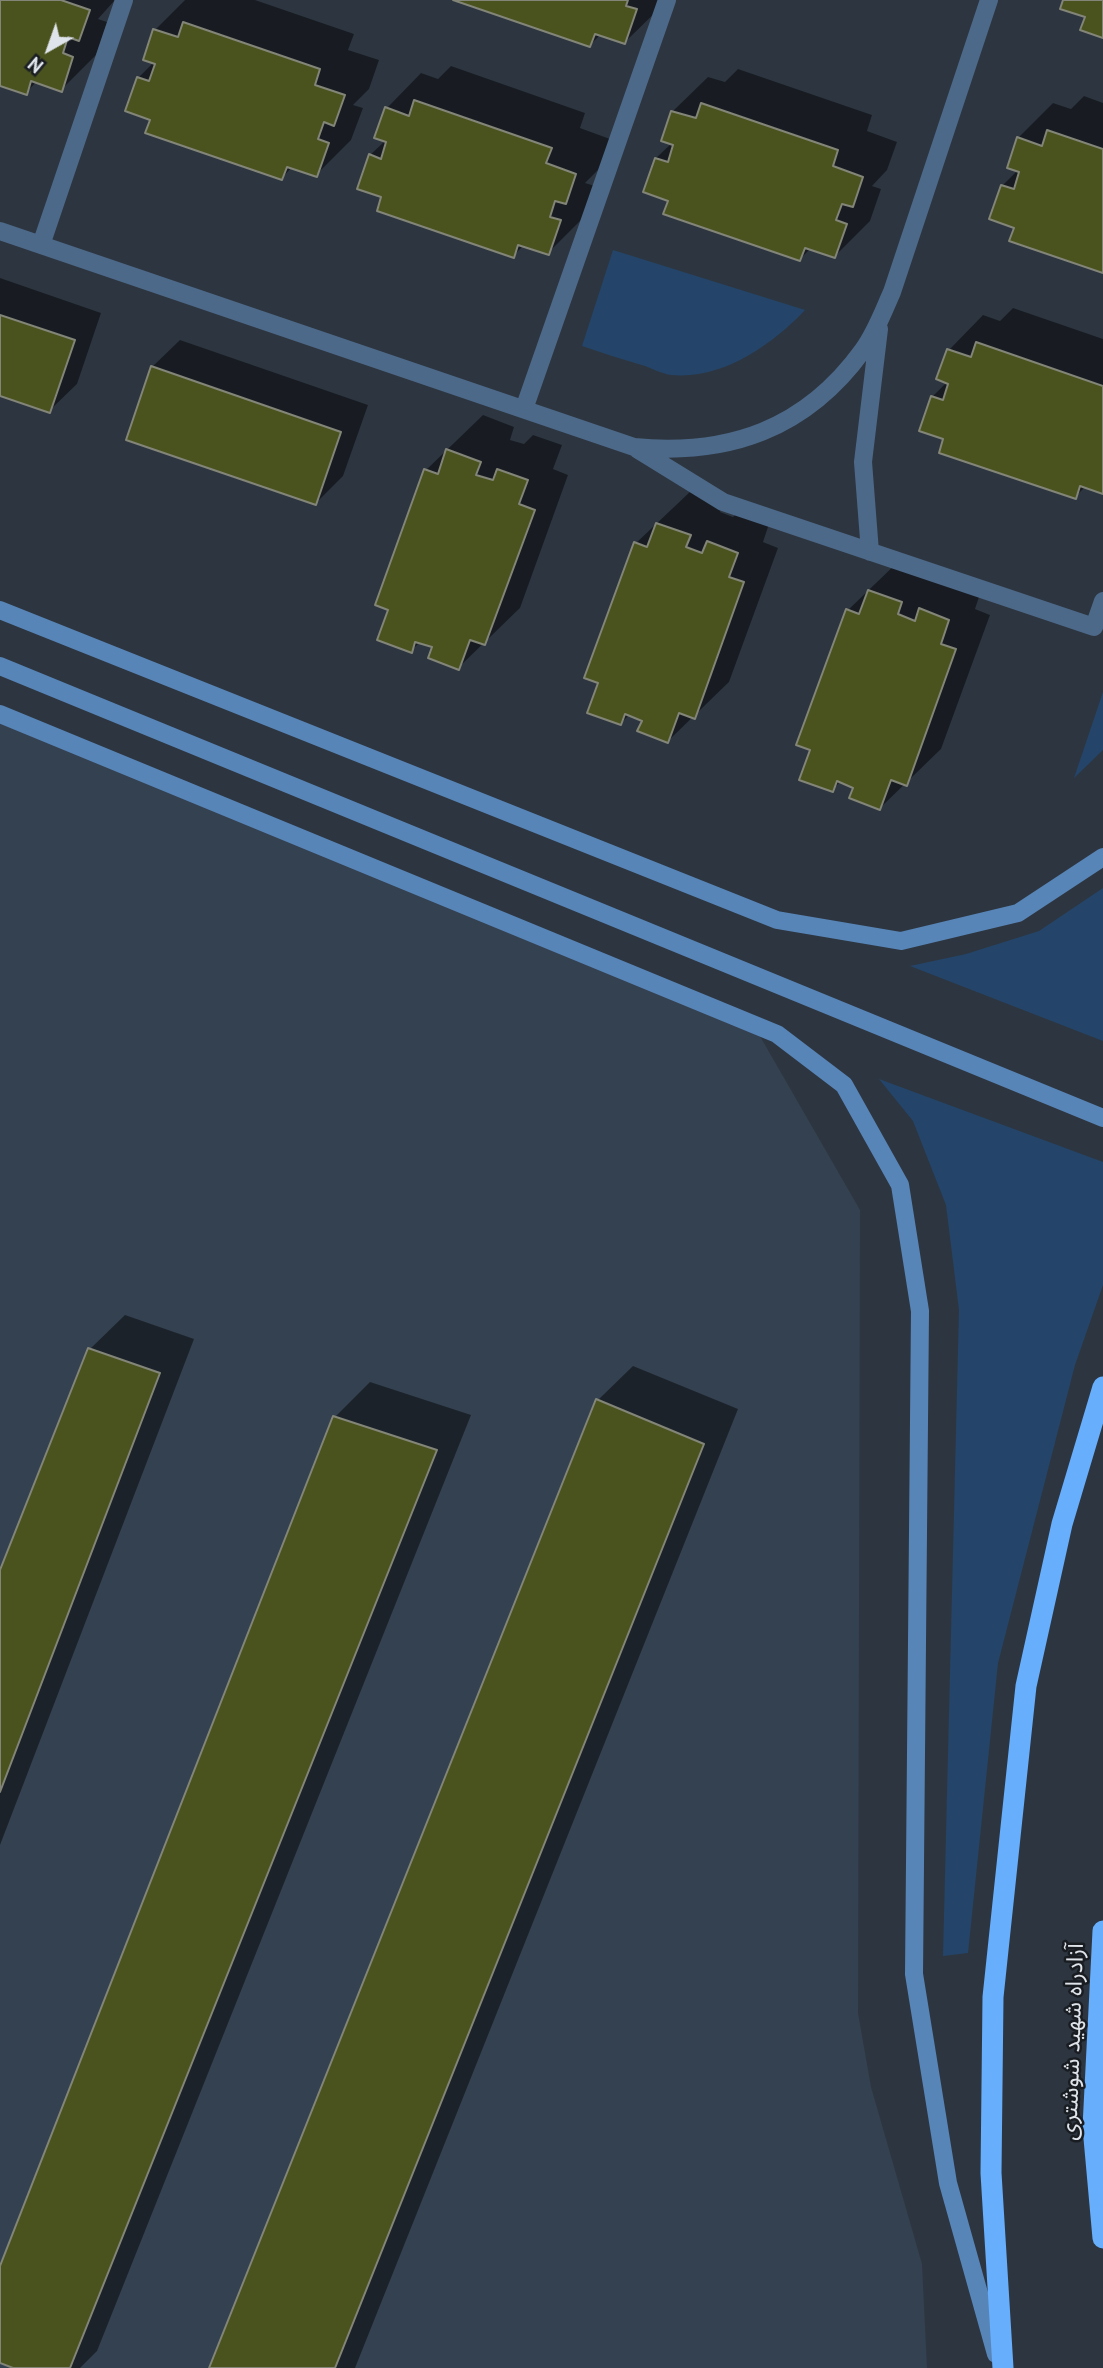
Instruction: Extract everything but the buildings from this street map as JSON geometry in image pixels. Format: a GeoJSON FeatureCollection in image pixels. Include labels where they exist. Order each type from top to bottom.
{"type":"FeatureCollection","features":[{"type":"Feature","properties":{"kind":"highway"},"geometry":{"type":"LineString","coordinates":[[1002,2368],[991,2159],[993,1997],[1004,1886],[1026,1686],[1062,1524],[1103,1387]]}},
{"type":"Feature","properties":{"kind":"highway","name":"آزادراه شهید شوشتری"},"geometry":{"type":"LineString","coordinates":[[1103,1931],[1093,2127],[1103,2238]]}},
{"type":"Feature","properties":{"kind":"street"},"geometry":{"type":"LineString","coordinates":[[41,245],[124,0]]}},
{"type":"Feature","properties":{"kind":"street"},"geometry":{"type":"LineString","coordinates":[[524,409],[667,0]]}},
{"type":"Feature","properties":{"kind":"street"},"geometry":{"type":"LineString","coordinates":[[634,447],[669,450],[703,448],[736,441],[768,429],[799,413],[824,394],[865,348],[880,321],[896,279],[989,0]]}},
{"type":"Feature","properties":{"kind":"street"},"geometry":{"type":"LineString","coordinates":[[0,231],[634,447],[723,502],[870,552],[1094,627],[1103,601]]}},
{"type":"Feature","properties":{"kind":"street"},"geometry":{"type":"LineString","coordinates":[[870,552],[863,462],[880,321]]}},
{"type":"Feature","properties":{"kind":"street"},"geometry":{"type":"LineString","coordinates":[[0,610],[777,920],[901,941],[1018,913],[1103,857]]}},
{"type":"Feature","properties":{"kind":"street"},"geometry":{"type":"LineString","coordinates":[[0,666],[1103,1118]]}},
{"type":"Feature","properties":{"kind":"street"},"geometry":{"type":"LineString","coordinates":[[0,714],[777,1034],[844,1085],[900,1185],[920,1311],[914,1974],[948,2183],[1002,2368]]}},
{"type":"Feature","properties":{"kind":"shaded area"},"geometry":{"type":"Polygon","coordinates":[[[613,250],[805,310],[777,336],[745,358],[709,372],[690,375],[665,374],[582,346],[613,250]]]}},
{"type":"Feature","properties":{"kind":"shaded area"},"geometry":{"type":"Polygon","coordinates":[[[1103,692],[1103,750],[1074,778],[1103,692]]]}},
{"type":"Feature","properties":{"kind":"shaded area"},"geometry":{"type":"Polygon","coordinates":[[[0,723],[757,1031],[860,1210],[858,2013],[871,2087],[922,2264],[927,2368],[0,2368],[0,723]]]}},
{"type":"Feature","properties":{"kind":"shaded area"},"geometry":{"type":"Polygon","coordinates":[[[1103,888],[1103,1041],[910,966],[966,954],[1039,931],[1103,888]]]}},
{"type":"Feature","properties":{"kind":"shaded area"},"geometry":{"type":"Polygon","coordinates":[[[879,1079],[1103,1162],[1103,1285],[1075,1365],[998,1663],[968,1953],[943,1956],[959,1310],[946,1205],[913,1121],[879,1079]]]}}]}
